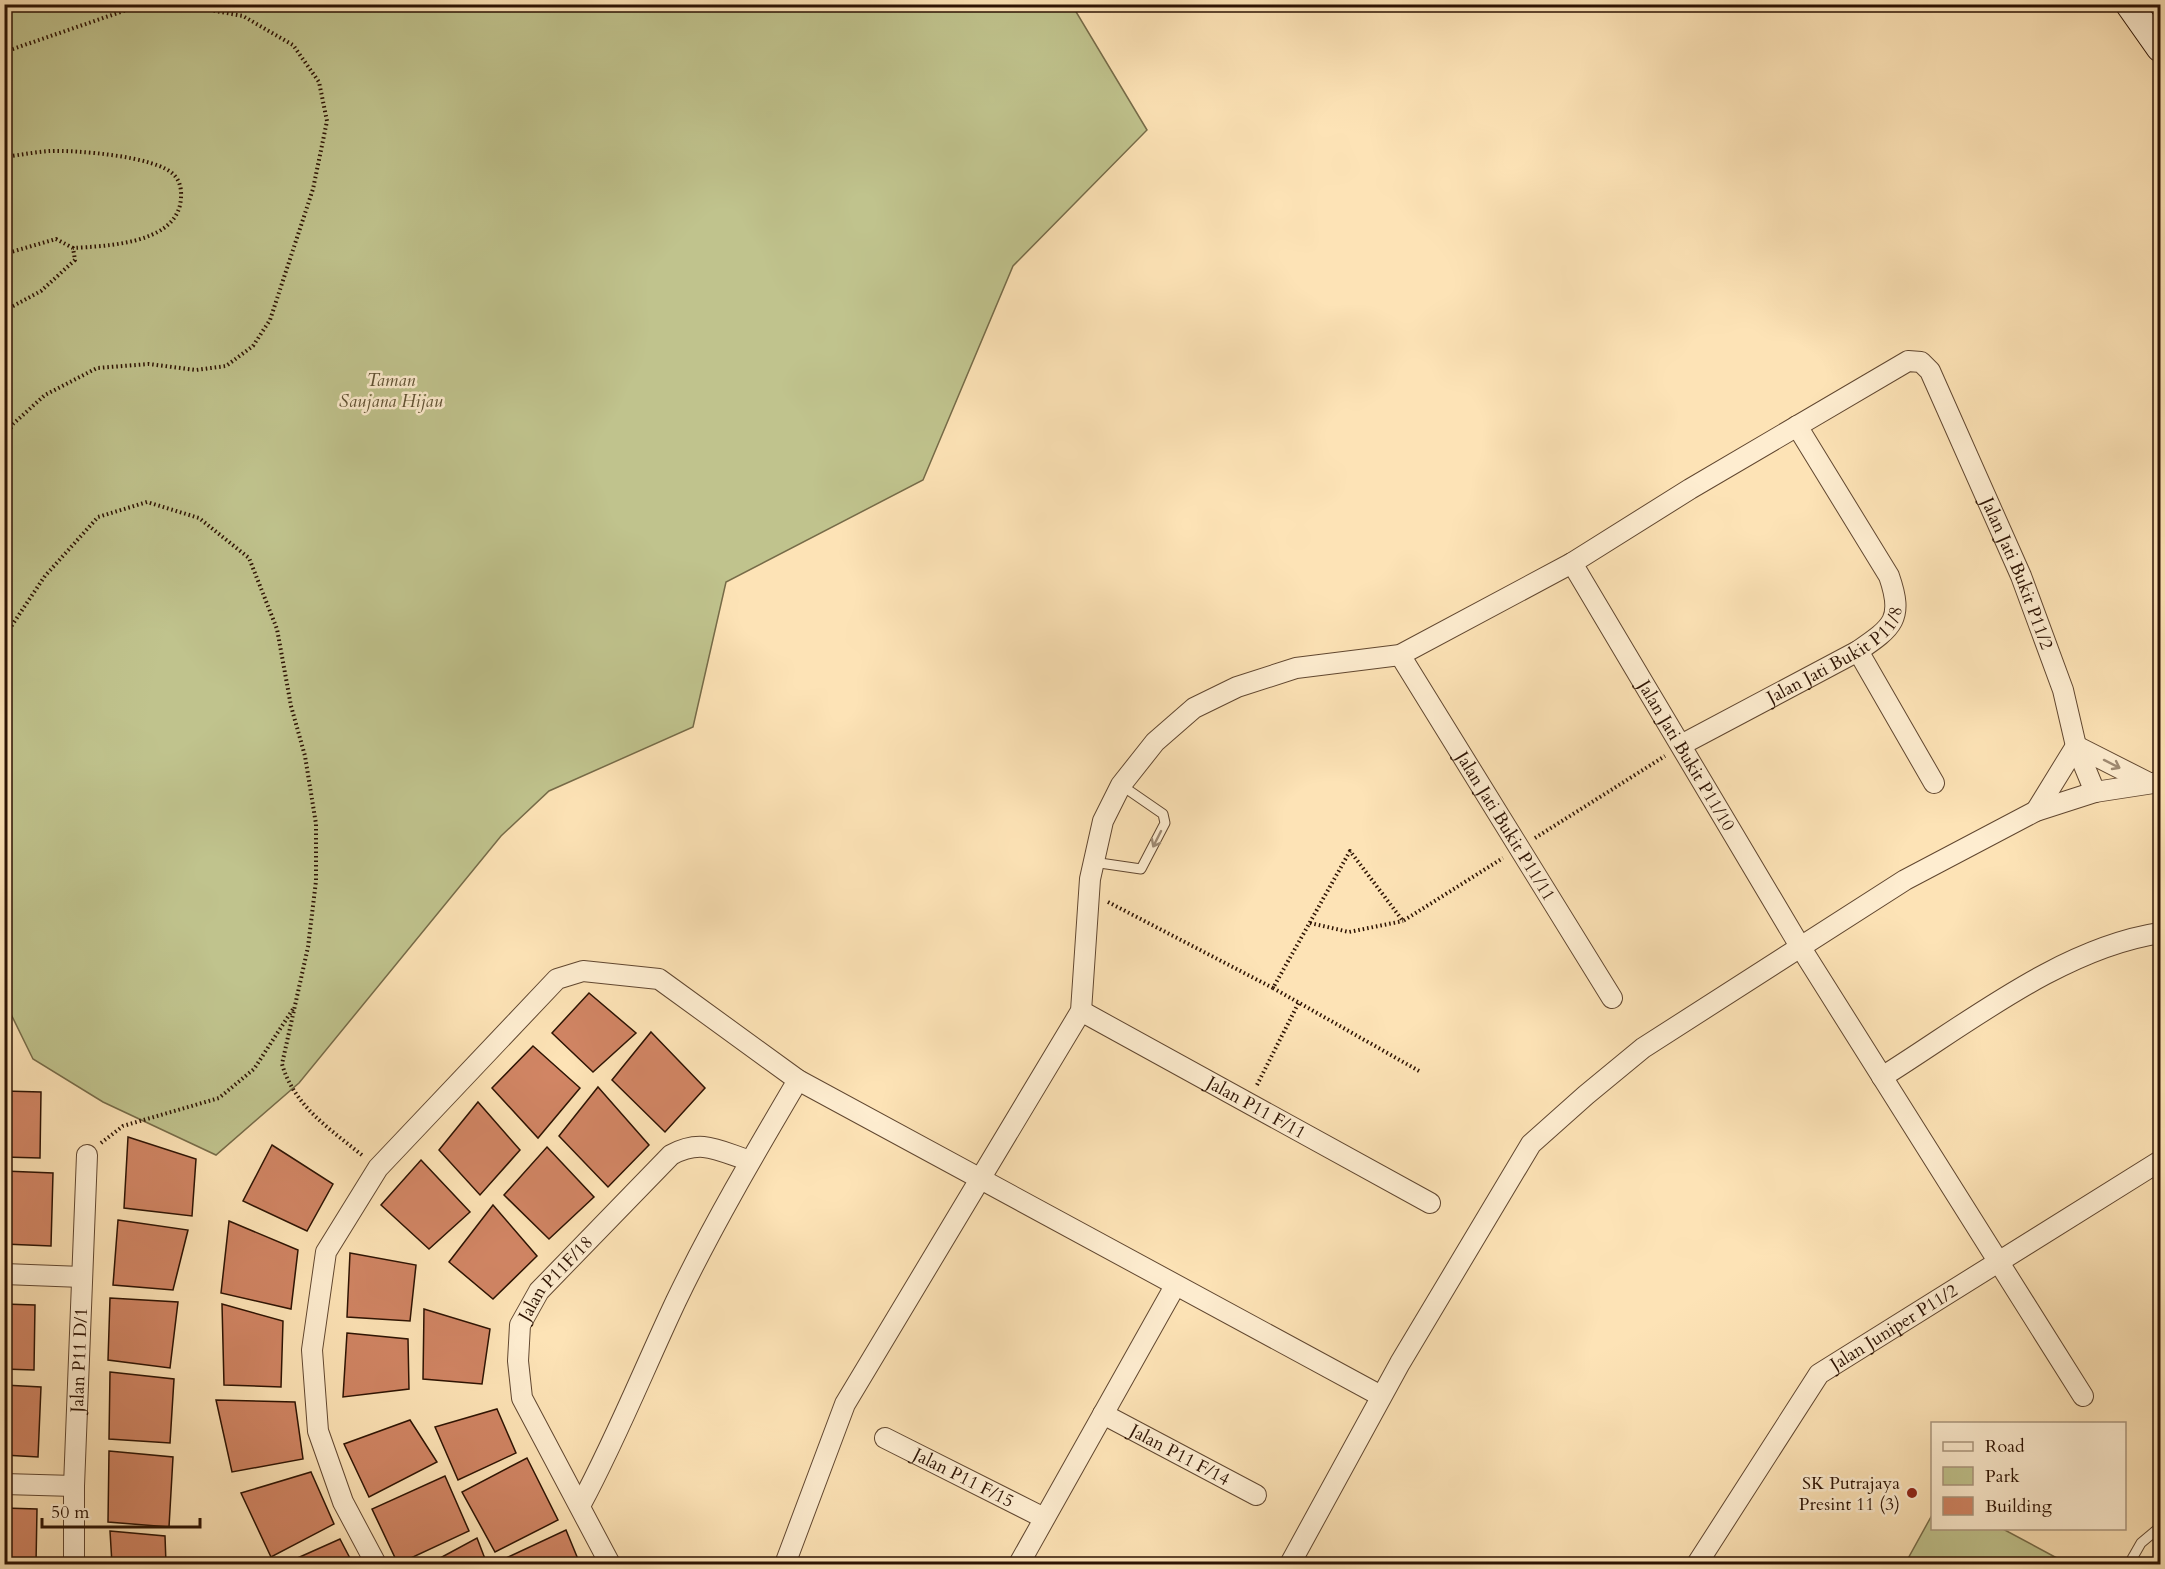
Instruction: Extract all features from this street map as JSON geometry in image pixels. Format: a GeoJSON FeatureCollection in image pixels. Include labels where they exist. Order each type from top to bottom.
{"type":"FeatureCollection","features":[{"type":"Feature","properties":{"kind":"main road"},"geometry":{"type":"LineString","coordinates":[[2129,4],[2160,48]]}},
{"type":"Feature","properties":{"kind":"main road"},"geometry":{"type":"LineString","coordinates":[[2137,4],[2149,16],[2160,16]]}},
{"type":"Feature","properties":{"kind":"street","name":"Jalan Jati Bukit P11/2"},"geometry":{"type":"LineString","coordinates":[[1797,426],[1908,361],[1921,362],[1930,371],[2021,576],[2063,690],[2076,746],[2095,792]]}},
{"type":"Feature","properties":{"kind":"street"},"geometry":{"type":"LineString","coordinates":[[785,1564],[845,1404],[1081,1011],[1089,892],[1093,862],[1103,821],[1121,785],[1155,742],[1194,708],[1237,687],[1296,668],[1400,655],[1572,563],[1797,426]]}},
{"type":"Feature","properties":{"kind":"street","name":"Jalan Jati Bukit P11/8"},"geometry":{"type":"LineString","coordinates":[[1681,745],[1858,651],[1884,633],[1894,616],[1897,600],[1889,576],[1797,426]]}},
{"type":"Feature","properties":{"kind":"street","name":"Jalan Jati Bukit P11/10"},"geometry":{"type":"LineString","coordinates":[[1572,563],[1801,948],[2083,1396]]}},
{"type":"Feature","properties":{"kind":"street"},"geometry":{"type":"LineString","coordinates":[[1858,651],[1934,783]]}},
{"type":"Feature","properties":{"kind":"street","name":"Jalan Jati Bukit P11/11"},"geometry":{"type":"LineString","coordinates":[[1400,655],[1612,998]]}},
{"type":"Feature","properties":{"kind":"street"},"geometry":{"type":"LineString","coordinates":[[2036,811],[2076,746],[2154,782]]}},
{"type":"Feature","properties":{"kind":"street"},"geometry":{"type":"LineString","coordinates":[[1290,1564],[1381,1396],[1532,1144],[1643,1048],[1905,880],[2036,811],[2095,792],[2154,782]]}},
{"type":"Feature","properties":{"kind":"street"},"geometry":{"type":"LineString","coordinates":[[1882,1077],[2061,966],[2088,952],[2133,938],[2160,933]]}},
{"type":"Feature","properties":{"kind":"street"},"geometry":{"type":"LineString","coordinates":[[376,1564],[344,1502],[322,1442],[314,1390],[312,1350],[326,1252],[378,1168],[557,980],[583,971],[659,979],[798,1080],[1381,1396]]}},
{"type":"Feature","properties":{"kind":"street","name":"Jalan P11 F/11"},"geometry":{"type":"LineString","coordinates":[[1081,1011],[1430,1203]]}},
{"type":"Feature","properties":{"kind":"street"},"geometry":{"type":"LineString","coordinates":[[581,1504],[600,1468],[678,1298],[750,1161],[798,1080]]}},
{"type":"Feature","properties":{"kind":"street","name":"Jalan P11F/18"},"geometry":{"type":"LineString","coordinates":[[610,1564],[581,1504],[522,1398],[518,1361],[520,1325],[539,1291],[671,1155],[686,1147],[702,1145],[750,1161]]}},
{"type":"Feature","properties":{"kind":"street","name":"Jalan P11 D/1"},"geometry":{"type":"LineString","coordinates":[[74,1564],[74,1486],[87,1155]]}},
{"type":"Feature","properties":{"kind":"street","name":"Jalan Juniper P11/2"},"geometry":{"type":"LineString","coordinates":[[1696,1564],[1819,1374],[1997,1260],[2160,1161]]}},
{"type":"Feature","properties":{"kind":"street"},"geometry":{"type":"LineString","coordinates":[[4,1274],[82,1277]]}},
{"type":"Feature","properties":{"kind":"street"},"geometry":{"type":"LineString","coordinates":[[1019,1564],[1175,1286]]}},
{"type":"Feature","properties":{"kind":"street","name":"Jalan P11 F/14"},"geometry":{"type":"LineString","coordinates":[[1103,1414],[1256,1495]]}},
{"type":"Feature","properties":{"kind":"street","name":"Jalan P11 F/15"},"geometry":{"type":"LineString","coordinates":[[885,1438],[1044,1518]]}},
{"type":"Feature","properties":{"kind":"street"},"geometry":{"type":"LineString","coordinates":[[4,1484],[74,1486]]}},
{"type":"Feature","properties":{"kind":"lane"},"geometry":{"type":"LineString","coordinates":[[1093,862],[1140,870],[1165,823],[1164,813],[1121,785]]}},
{"type":"Feature","properties":{"kind":"lane"},"geometry":{"type":"LineString","coordinates":[[2129,1564],[2141,1543],[2160,1527]]}},
{"type":"Feature","properties":{"kind":"path"},"geometry":{"type":"LineString","coordinates":[[4,52],[144,4]]}},
{"type":"Feature","properties":{"kind":"path"},"geometry":{"type":"LineString","coordinates":[[4,440],[13,424],[45,395],[97,368],[149,364],[196,370],[226,366],[253,346],[270,320],[313,189],[327,121],[319,82],[293,45],[243,16],[177,4]]}},
{"type":"Feature","properties":{"kind":"path"},"geometry":{"type":"LineString","coordinates":[[4,157],[51,151],[105,154],[149,162],[174,175],[182,193],[177,216],[157,233],[111,246],[73,248],[56,239],[4,254]]}},
{"type":"Feature","properties":{"kind":"path"},"geometry":{"type":"LineString","coordinates":[[4,311],[41,291],[75,260],[73,248]]}},
{"type":"Feature","properties":{"kind":"path"},"geometry":{"type":"LineString","coordinates":[[4,637],[45,576],[98,517],[147,502],[199,518],[249,558],[277,629],[291,706],[305,756],[316,824],[316,881],[308,947],[282,1064],[286,1081],[307,1110],[378,1168]]}},
{"type":"Feature","properties":{"kind":"path"},"geometry":{"type":"LineString","coordinates":[[1310,923],[1349,932],[1366,931],[1403,921],[1681,745]]}},
{"type":"Feature","properties":{"kind":"path"},"geometry":{"type":"LineString","coordinates":[[1273,988],[1350,851],[1403,921]]}},
{"type":"Feature","properties":{"kind":"path"},"geometry":{"type":"LineString","coordinates":[[1089,892],[1299,1002],[1419,1071]]}},
{"type":"Feature","properties":{"kind":"path"},"geometry":{"type":"LineString","coordinates":[[1257,1085],[1299,1002]]}},
{"type":"Feature","properties":{"kind":"path"},"geometry":{"type":"LineString","coordinates":[[87,1155],[123,1126],[219,1098],[254,1069],[294,1007]]}},
{"type":"Feature","properties":{"kind":"green space","name":"Taman Saujana Hijau"},"geometry":{"type":"Polygon","coordinates":[[[5,4],[1072,5],[1147,130],[1013,266],[923,480],[726,582],[693,727],[549,791],[501,836],[299,1083],[216,1155],[103,1102],[33,1059],[5,1002],[5,4]]]}},
{"type":"Feature","properties":{"kind":"green space"},"geometry":{"type":"Polygon","coordinates":[[[1931,1517],[1931,1530],[2005,1530],[2068,1564],[1905,1564],[1931,1517]]]}},
{"type":"Feature","properties":{"kind":"building"},"geometry":{"type":"Polygon","coordinates":[[[589,993],[636,1033],[593,1072],[552,1033],[589,993]]]}},
{"type":"Feature","properties":{"kind":"building"},"geometry":{"type":"Polygon","coordinates":[[[651,1032],[705,1088],[665,1132],[612,1080],[651,1032]]]}},
{"type":"Feature","properties":{"kind":"building"},"geometry":{"type":"Polygon","coordinates":[[[533,1046],[580,1088],[538,1138],[492,1088],[533,1046]]]}},
{"type":"Feature","properties":{"kind":"building"},"geometry":{"type":"Polygon","coordinates":[[[598,1087],[649,1145],[608,1187],[559,1136],[598,1087]]]}},
{"type":"Feature","properties":{"kind":"building"},"geometry":{"type":"Polygon","coordinates":[[[4,1091],[41,1092],[40,1158],[4,1157],[4,1091]]]}},
{"type":"Feature","properties":{"kind":"building"},"geometry":{"type":"Polygon","coordinates":[[[478,1102],[520,1150],[480,1195],[439,1150],[478,1102]]]}},
{"type":"Feature","properties":{"kind":"building"},"geometry":{"type":"Polygon","coordinates":[[[128,1137],[196,1159],[192,1216],[124,1208],[128,1137]]]}},
{"type":"Feature","properties":{"kind":"building"},"geometry":{"type":"Polygon","coordinates":[[[272,1145],[333,1184],[307,1231],[243,1201],[272,1145]]]}},
{"type":"Feature","properties":{"kind":"building"},"geometry":{"type":"Polygon","coordinates":[[[547,1147],[594,1197],[549,1239],[504,1195],[547,1147]]]}},
{"type":"Feature","properties":{"kind":"building"},"geometry":{"type":"Polygon","coordinates":[[[421,1160],[470,1212],[429,1249],[381,1205],[421,1160]]]}},
{"type":"Feature","properties":{"kind":"building"},"geometry":{"type":"Polygon","coordinates":[[[4,1171],[53,1173],[51,1246],[4,1244],[4,1171]]]}},
{"type":"Feature","properties":{"kind":"building"},"geometry":{"type":"Polygon","coordinates":[[[493,1205],[537,1256],[493,1299],[449,1262],[493,1205]]]}},
{"type":"Feature","properties":{"kind":"building"},"geometry":{"type":"Polygon","coordinates":[[[118,1220],[188,1230],[173,1290],[113,1285],[118,1220]]]}},
{"type":"Feature","properties":{"kind":"building"},"geometry":{"type":"Polygon","coordinates":[[[229,1221],[298,1250],[291,1309],[221,1293],[229,1221]]]}},
{"type":"Feature","properties":{"kind":"building"},"geometry":{"type":"Polygon","coordinates":[[[350,1253],[416,1265],[410,1321],[347,1317],[350,1253]]]}},
{"type":"Feature","properties":{"kind":"building"},"geometry":{"type":"Polygon","coordinates":[[[110,1298],[178,1302],[170,1368],[108,1360],[110,1298]]]}},
{"type":"Feature","properties":{"kind":"building"},"geometry":{"type":"Polygon","coordinates":[[[4,1304],[35,1305],[34,1370],[4,1369],[4,1304]]]}},
{"type":"Feature","properties":{"kind":"building"},"geometry":{"type":"Polygon","coordinates":[[[222,1304],[283,1321],[281,1387],[224,1385],[222,1304]]]}},
{"type":"Feature","properties":{"kind":"building"},"geometry":{"type":"Polygon","coordinates":[[[424,1309],[490,1329],[482,1384],[423,1379],[424,1309]]]}},
{"type":"Feature","properties":{"kind":"building"},"geometry":{"type":"Polygon","coordinates":[[[347,1333],[408,1339],[409,1389],[343,1397],[347,1333]]]}},
{"type":"Feature","properties":{"kind":"building"},"geometry":{"type":"Polygon","coordinates":[[[110,1372],[174,1379],[170,1443],[109,1439],[110,1372]]]}},
{"type":"Feature","properties":{"kind":"building"},"geometry":{"type":"Polygon","coordinates":[[[4,1385],[41,1387],[38,1457],[4,1455],[4,1385]]]}},
{"type":"Feature","properties":{"kind":"building"},"geometry":{"type":"Polygon","coordinates":[[[216,1400],[295,1402],[303,1459],[232,1472],[216,1400]]]}},
{"type":"Feature","properties":{"kind":"building"},"geometry":{"type":"Polygon","coordinates":[[[497,1409],[516,1453],[458,1480],[435,1427],[497,1409]]]}},
{"type":"Feature","properties":{"kind":"building"},"geometry":{"type":"Polygon","coordinates":[[[410,1420],[437,1462],[369,1497],[344,1444],[410,1420]]]}},
{"type":"Feature","properties":{"kind":"building"},"geometry":{"type":"Polygon","coordinates":[[[109,1451],[173,1457],[169,1527],[108,1522],[109,1451]]]}},
{"type":"Feature","properties":{"kind":"building"},"geometry":{"type":"Polygon","coordinates":[[[527,1458],[558,1520],[495,1552],[462,1492],[527,1458]]]}},
{"type":"Feature","properties":{"kind":"building"},"geometry":{"type":"Polygon","coordinates":[[[311,1472],[334,1524],[271,1557],[241,1493],[311,1472]]]}},
{"type":"Feature","properties":{"kind":"building"},"geometry":{"type":"Polygon","coordinates":[[[445,1476],[469,1531],[398,1564],[372,1509],[445,1476]]]}},
{"type":"Feature","properties":{"kind":"building"},"geometry":{"type":"Polygon","coordinates":[[[4,1508],[37,1509],[36,1564],[4,1564],[4,1508]]]}},
{"type":"Feature","properties":{"kind":"building"},"geometry":{"type":"Polygon","coordinates":[[[566,1530],[580,1564],[507,1564],[504,1559],[566,1530]]]}},
{"type":"Feature","properties":{"kind":"building"},"geometry":{"type":"Polygon","coordinates":[[[110,1531],[165,1536],[166,1564],[112,1564],[110,1531]]]}},
{"type":"Feature","properties":{"kind":"building"},"geometry":{"type":"Polygon","coordinates":[[[477,1538],[487,1564],[429,1564],[477,1538]]]}},
{"type":"Feature","properties":{"kind":"building"},"geometry":{"type":"Polygon","coordinates":[[[340,1539],[353,1564],[284,1564],[340,1539]]]}},
{"type":"Feature","properties":{"kind":"place","name":"SK Putrajaya Presint 11 (3)"},"geometry":{"type":"Point","coordinates":[1912,1493]}}]}
